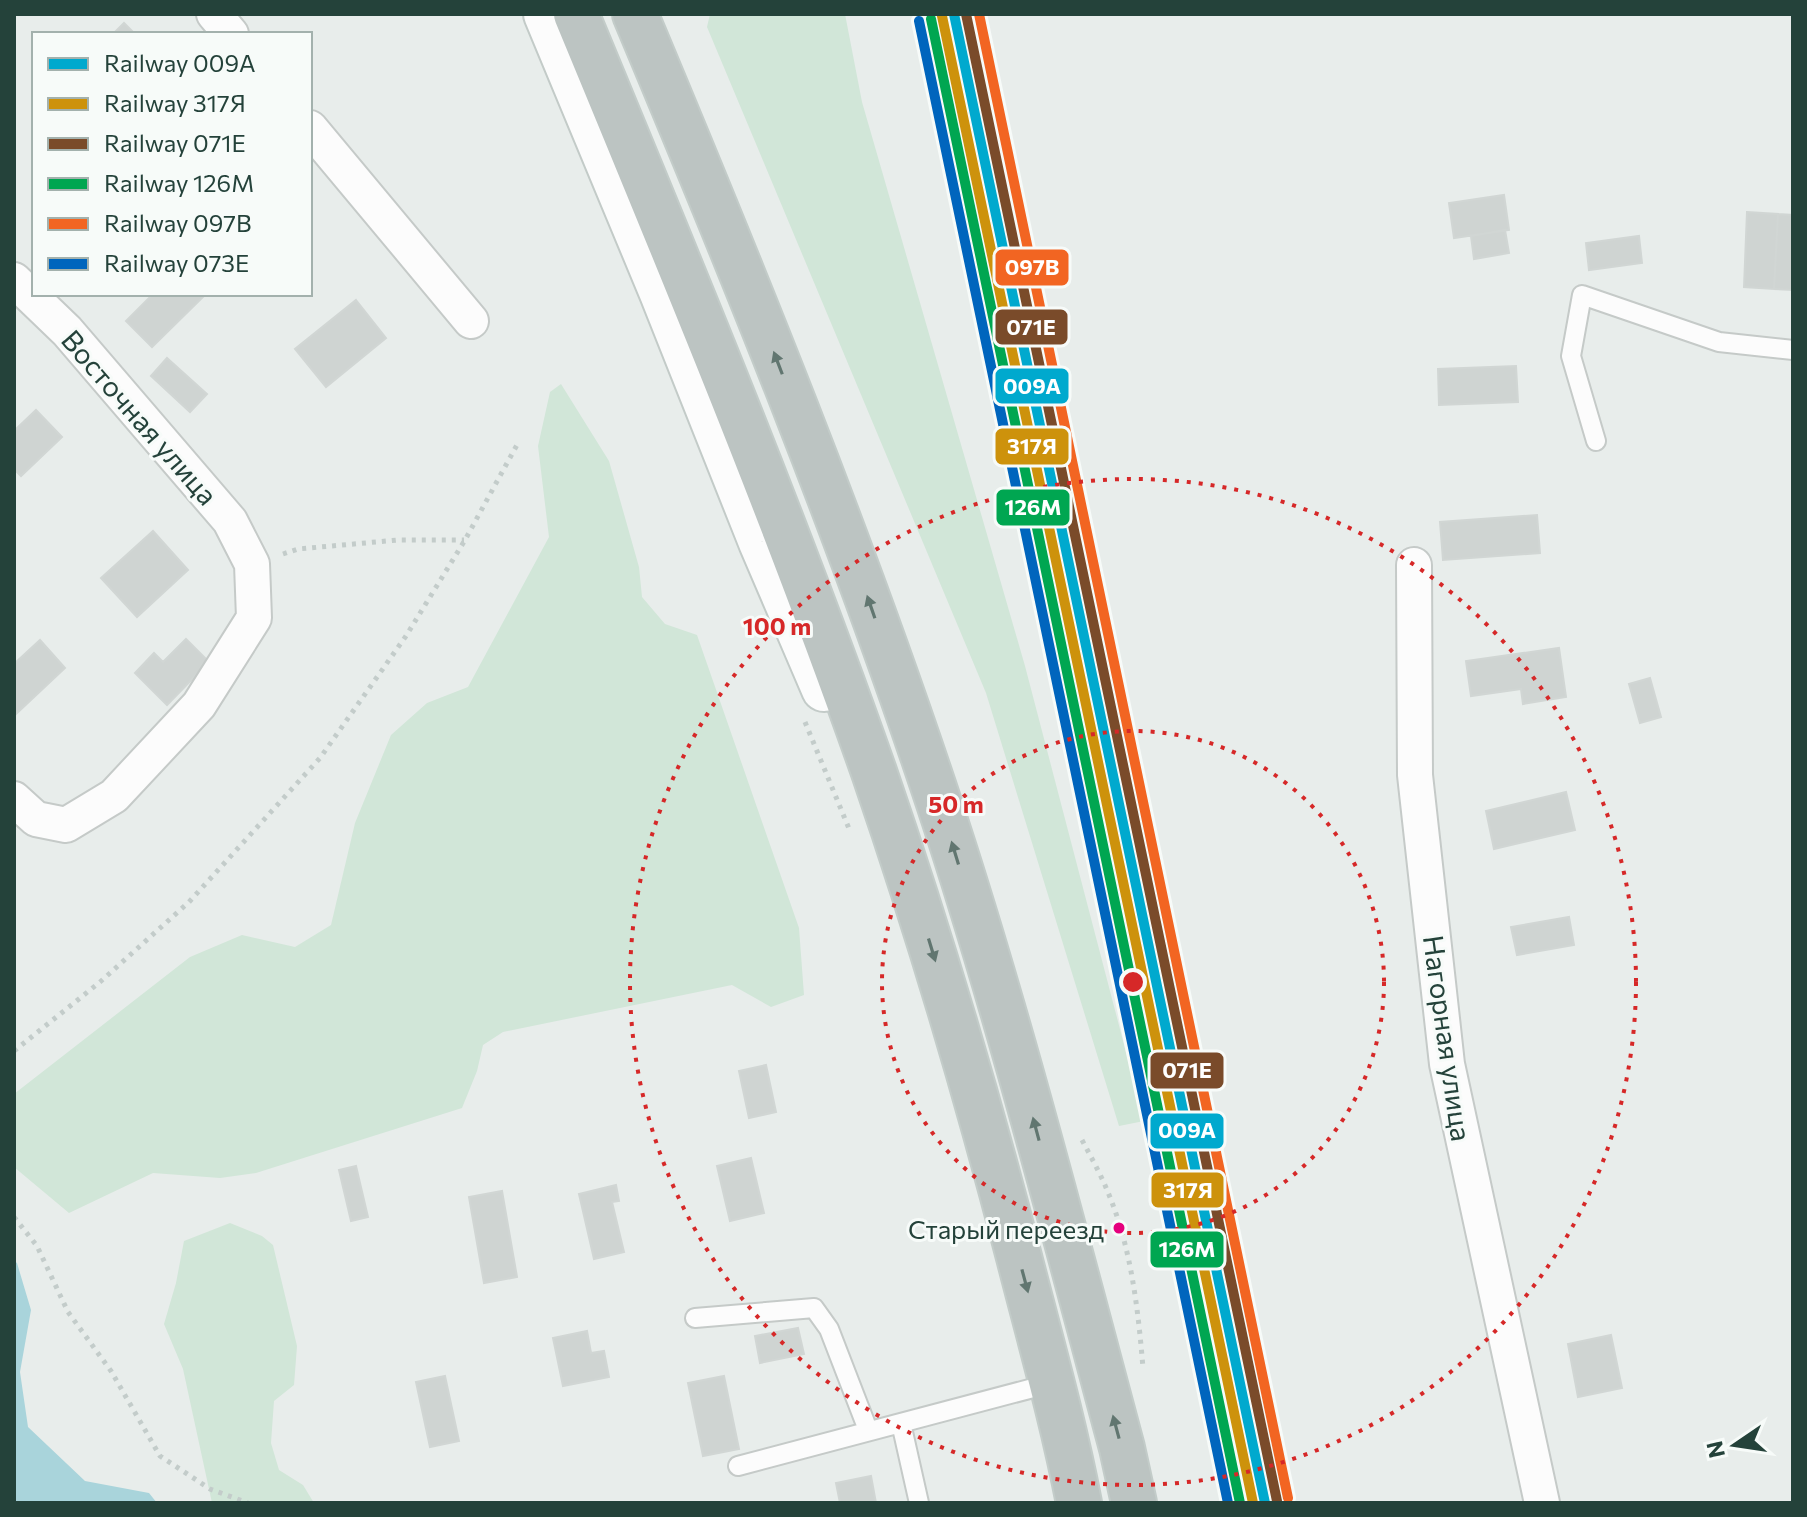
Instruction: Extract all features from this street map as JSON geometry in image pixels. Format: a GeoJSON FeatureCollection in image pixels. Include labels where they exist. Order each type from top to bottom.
{"type":"FeatureCollection","features":[{"type":"Feature","properties":{"kind":"highway"},"geometry":{"type":"LineString","coordinates":[[576,14],[697,304],[808,592],[918,905],[1001,1187],[1052,1383],[1079,1503]]}},
{"type":"Feature","properties":{"kind":"highway"},"geometry":{"type":"LineString","coordinates":[[635,14],[744,273],[861,580],[939,804],[1005,1015],[1118,1433],[1134,1503]]}},
{"type":"Feature","properties":{"kind":"street"},"geometry":{"type":"LineString","coordinates":[[214,14],[229,32]]}},
{"type":"Feature","properties":{"kind":"street"},"geometry":{"type":"LineString","coordinates":[[546,14],[761,542],[918,905]]}},
{"type":"Feature","properties":{"kind":"street"},"geometry":{"type":"LineString","coordinates":[[312,130],[471,321]]}},
{"type":"Feature","properties":{"kind":"street","name":"Восточная улица"},"geometry":{"type":"LineString","coordinates":[[14,280],[67,331],[230,521],[252,564]]}},
{"type":"Feature","properties":{"kind":"street"},"geometry":{"type":"LineString","coordinates":[[14,799],[36,819],[66,825],[114,796],[199,705],[254,618],[252,564]]}},
{"type":"Feature","properties":{"kind":"street","name":"Нагорная улица"},"geometry":{"type":"LineString","coordinates":[[1414,565],[1415,775],[1447,1064],[1542,1503]]}},
{"type":"Feature","properties":{"kind":"lane"},"geometry":{"type":"LineString","coordinates":[[1596,441],[1571,356],[1582,295],[1719,342],[1793,350]]}},
{"type":"Feature","properties":{"kind":"lane"},"geometry":{"type":"LineString","coordinates":[[695,1318],[814,1308],[829,1329],[868,1430]]}},
{"type":"Feature","properties":{"kind":"lane"},"geometry":{"type":"LineString","coordinates":[[738,1466],[1052,1383]]}},
{"type":"Feature","properties":{"kind":"lane"},"geometry":{"type":"LineString","coordinates":[[901,1423],[919,1503]]}},
{"type":"Feature","properties":{"kind":"path"},"geometry":{"type":"LineString","coordinates":[[14,1051],[100,982],[189,902],[320,758],[406,636],[465,540],[518,443]]}},
{"type":"Feature","properties":{"kind":"path"},"geometry":{"type":"LineString","coordinates":[[252,564],[298,549],[398,540],[465,540]]}},
{"type":"Feature","properties":{"kind":"path"},"geometry":{"type":"LineString","coordinates":[[802,715],[850,832]]}},
{"type":"Feature","properties":{"kind":"path"},"geometry":{"type":"LineString","coordinates":[[1108,1192],[1136,1296],[1145,1382]]}},
{"type":"Feature","properties":{"kind":"path"},"geometry":{"type":"LineString","coordinates":[[14,1217],[37,1246],[68,1312],[111,1371],[160,1456],[210,1489],[248,1503]]}},
{"type":"Feature","properties":{"kind":"green space"},"geometry":{"type":"Polygon","coordinates":[[[710,14],[845,14],[862,102],[1025,666],[1144,1121],[1119,1126],[986,693],[707,27],[710,14]]]}},
{"type":"Feature","properties":{"kind":"green space"},"geometry":{"type":"Polygon","coordinates":[[[561,384],[609,461],[639,567],[642,597],[665,624],[697,635],[799,928],[804,995],[771,1007],[732,985],[503,1032],[483,1045],[477,1071],[462,1108],[256,1173],[220,1178],[153,1173],[69,1213],[14,1167],[14,1094],[190,957],[242,935],[295,947],[331,925],[355,823],[391,735],[427,703],[468,687],[549,537],[538,446],[550,392],[561,384]]]}},
{"type":"Feature","properties":{"kind":"green space"},"geometry":{"type":"Polygon","coordinates":[[[230,1223],[262,1236],[273,1245],[297,1346],[294,1385],[274,1401],[271,1443],[279,1470],[303,1485],[314,1503],[212,1503],[183,1369],[164,1324],[184,1241],[230,1223]]]}},
{"type":"Feature","properties":{"kind":"water"},"geometry":{"type":"Polygon","coordinates":[[[14,1261],[31,1310],[20,1372],[28,1427],[85,1481],[149,1493],[157,1503],[14,1503],[14,1261]]]}},
{"type":"Feature","properties":{"kind":"building"},"geometry":{"type":"Polygon","coordinates":[[[124,23],[133,32],[115,32],[124,23]]]}},
{"type":"Feature","properties":{"kind":"building"},"geometry":{"type":"Polygon","coordinates":[[[1504,195],[1509,230],[1454,238],[1449,203],[1504,195]]]}},
{"type":"Feature","properties":{"kind":"building"},"geometry":{"type":"Polygon","coordinates":[[[1747,212],[1778,214],[1774,289],[1744,287],[1747,212]]]}},
{"type":"Feature","properties":{"kind":"building"},"geometry":{"type":"Polygon","coordinates":[[[1778,214],[1793,215],[1793,290],[1774,289],[1778,214]]]}},
{"type":"Feature","properties":{"kind":"building"},"geometry":{"type":"Polygon","coordinates":[[[1505,230],[1509,253],[1474,259],[1471,236],[1505,230]]]}},
{"type":"Feature","properties":{"kind":"building"},"geometry":{"type":"Polygon","coordinates":[[[1639,236],[1642,263],[1589,270],[1586,243],[1639,236]]]}},
{"type":"Feature","properties":{"kind":"building"},"geometry":{"type":"Polygon","coordinates":[[[151,296],[204,296],[152,347],[126,321],[151,296]]]}},
{"type":"Feature","properties":{"kind":"building"},"geometry":{"type":"Polygon","coordinates":[[[356,300],[386,338],[326,387],[295,349],[356,300]]]}},
{"type":"Feature","properties":{"kind":"building"},"geometry":{"type":"Polygon","coordinates":[[[167,358],[207,394],[190,412],[151,376],[167,358]]]}},
{"type":"Feature","properties":{"kind":"building"},"geometry":{"type":"Polygon","coordinates":[[[1516,366],[1518,402],[1439,405],[1438,369],[1516,366]]]}},
{"type":"Feature","properties":{"kind":"building"},"geometry":{"type":"Polygon","coordinates":[[[36,410],[62,437],[21,476],[14,469],[14,431],[36,410]]]}},
{"type":"Feature","properties":{"kind":"building"},"geometry":{"type":"Polygon","coordinates":[[[1537,515],[1540,553],[1443,560],[1440,522],[1537,515]]]}},
{"type":"Feature","properties":{"kind":"building"},"geometry":{"type":"Polygon","coordinates":[[[153,531],[188,570],[137,617],[101,578],[153,531]]]}},
{"type":"Feature","properties":{"kind":"building"},"geometry":{"type":"Polygon","coordinates":[[[186,639],[209,662],[167,705],[135,673],[154,653],[163,662],[186,639]]]}},
{"type":"Feature","properties":{"kind":"building"},"geometry":{"type":"Polygon","coordinates":[[[40,640],[65,668],[15,715],[14,664],[40,640]]]}},
{"type":"Feature","properties":{"kind":"building"},"geometry":{"type":"Polygon","coordinates":[[[1559,648],[1566,697],[1523,704],[1521,689],[1471,696],[1466,661],[1559,648]]]}},
{"type":"Feature","properties":{"kind":"building"},"geometry":{"type":"Polygon","coordinates":[[[1650,678],[1661,717],[1640,723],[1629,684],[1650,678]]]}},
{"type":"Feature","properties":{"kind":"building"},"geometry":{"type":"Polygon","coordinates":[[[1566,792],[1575,830],[1494,849],[1486,811],[1566,792]]]}},
{"type":"Feature","properties":{"kind":"building"},"geometry":{"type":"Polygon","coordinates":[[[1569,917],[1574,945],[1517,955],[1511,927],[1569,917]]]}},
{"type":"Feature","properties":{"kind":"building"},"geometry":{"type":"Polygon","coordinates":[[[766,1065],[776,1112],[749,1118],[739,1071],[766,1065]]]}},
{"type":"Feature","properties":{"kind":"building"},"geometry":{"type":"Polygon","coordinates":[[[751,1158],[764,1213],[730,1221],[717,1166],[751,1158]]]}},
{"type":"Feature","properties":{"kind":"building"},"geometry":{"type":"Polygon","coordinates":[[[356,1166],[368,1217],[351,1221],[339,1170],[356,1166]]]}},
{"type":"Feature","properties":{"kind":"building"},"geometry":{"type":"Polygon","coordinates":[[[616,1185],[619,1201],[612,1202],[624,1252],[594,1259],[579,1194],[616,1185]]]}},
{"type":"Feature","properties":{"kind":"building"},"geometry":{"type":"Polygon","coordinates":[[[502,1191],[517,1277],[484,1283],[469,1197],[502,1191]]]}},
{"type":"Feature","properties":{"kind":"building"},"geometry":{"type":"Polygon","coordinates":[[[798,1328],[804,1354],[760,1363],[755,1336],[798,1328]]]}},
{"type":"Feature","properties":{"kind":"building"},"geometry":{"type":"Polygon","coordinates":[[[587,1331],[591,1353],[604,1351],[609,1377],[563,1386],[553,1338],[587,1331]]]}},
{"type":"Feature","properties":{"kind":"building"},"geometry":{"type":"Polygon","coordinates":[[[1611,1335],[1622,1388],[1578,1397],[1568,1344],[1611,1335]]]}},
{"type":"Feature","properties":{"kind":"building"},"geometry":{"type":"Polygon","coordinates":[[[445,1376],[459,1441],[430,1447],[416,1382],[445,1376]]]}},
{"type":"Feature","properties":{"kind":"building"},"geometry":{"type":"Polygon","coordinates":[[[724,1376],[739,1449],[703,1456],[688,1383],[724,1376]]]}},
{"type":"Feature","properties":{"kind":"building"},"geometry":{"type":"Polygon","coordinates":[[[871,1476],[876,1503],[840,1503],[836,1483],[871,1476]]]}},
{"type":"Feature","properties":{"kind":"railway"},"geometry":{"type":"LineString","coordinates":[[1147,1053],[1233,1503]]}},
{"type":"Feature","properties":{"kind":"rail line","name":"009А"},"geometry":{"type":"LineString","coordinates":[[954,14],[1265,1503]]}},
{"type":"Feature","properties":{"kind":"rail line","name":"071Е"},"geometry":{"type":"LineString","coordinates":[[966,14],[1277,1501]]}},
{"type":"Feature","properties":{"kind":"rail line","name":"097В"},"geometry":{"type":"LineString","coordinates":[[979,14],[1288,1498]]}},
{"type":"Feature","properties":{"kind":"rail line","name":"317Я"},"geometry":{"type":"LineString","coordinates":[[942,16],[1253,1503]]}},
{"type":"Feature","properties":{"kind":"rail line","name":"126М"},"geometry":{"type":"LineString","coordinates":[[931,19],[1240,1503]]}},
{"type":"Feature","properties":{"kind":"rail line","name":"073Е"},"geometry":{"type":"LineString","coordinates":[[919,21],[1228,1503]]}},
{"type":"Feature","properties":{"kind":"place","name":"Старый переезд"},"geometry":{"type":"Point","coordinates":[1119,1228]}}]}
